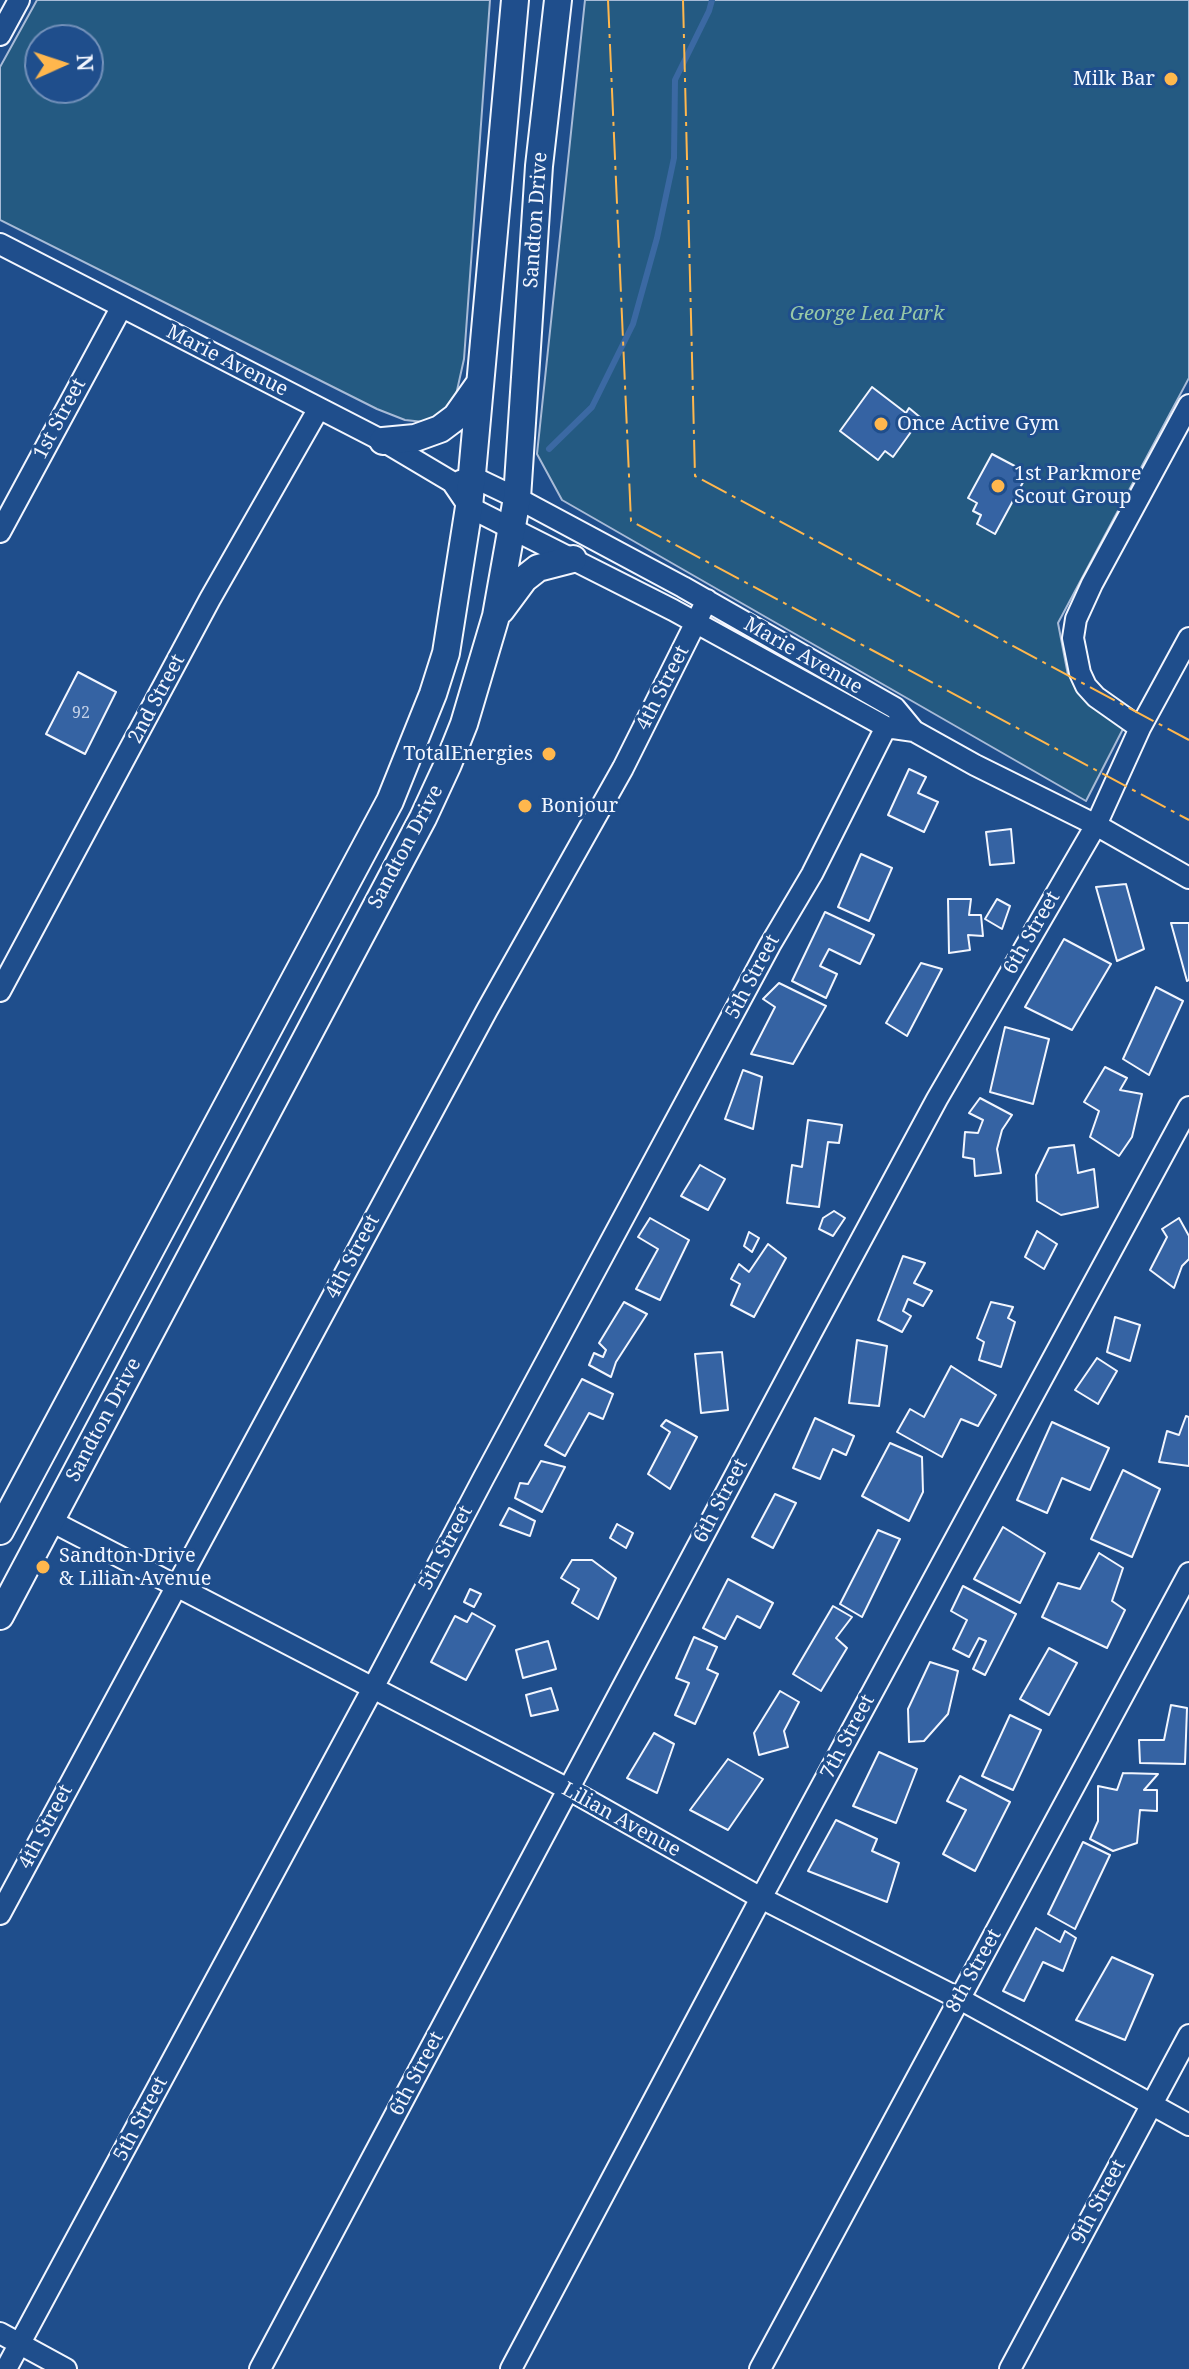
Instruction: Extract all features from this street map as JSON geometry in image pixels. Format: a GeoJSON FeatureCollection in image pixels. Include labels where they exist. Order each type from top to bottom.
{"type":"FeatureCollection","features":[{"type":"Feature","properties":{"kind":"main road","name":"Sandton Drive"},"geometry":{"type":"LineString","coordinates":[[0,1531],[9,1492],[390,801],[446,653],[469,507],[462,480],[481,382],[515,0]]}},
{"type":"Feature","properties":{"kind":"main road","name":"Sandton Drive"},"geometry":{"type":"LineString","coordinates":[[0,1616],[423,818],[464,724],[496,616],[517,498],[539,166],[558,0]]}},
{"type":"Feature","properties":{"kind":"main road"},"geometry":{"type":"LineString","coordinates":[[383,441],[415,438],[440,429],[456,417],[481,382]]}},
{"type":"Feature","properties":{"kind":"main road"},"geometry":{"type":"LineString","coordinates":[[496,616],[524,579],[538,568],[573,559]]}},
{"type":"Feature","properties":{"kind":"street"},"geometry":{"type":"LineString","coordinates":[[0,35],[19,0]]}},
{"type":"Feature","properties":{"kind":"street","name":"Marie Avenue"},"geometry":{"type":"LineString","coordinates":[[0,244],[462,480],[517,498],[707,600],[895,708],[914,731]]}},
{"type":"Feature","properties":{"kind":"street","name":"1st Street"},"geometry":{"type":"LineString","coordinates":[[0,532],[121,308]]}},
{"type":"Feature","properties":{"kind":"street"},"geometry":{"type":"LineString","coordinates":[[1140,728],[1096,697],[1086,686],[1073,638],[1076,619],[1092,584],[1189,405]]}},
{"type":"Feature","properties":{"kind":"street","name":"2nd Street"},"geometry":{"type":"LineString","coordinates":[[0,991],[210,599],[319,408]]}},
{"type":"Feature","properties":{"kind":"street","name":"Marie Avenue"},"geometry":{"type":"LineString","coordinates":[[469,507],[696,623],[886,727],[914,731],[1096,825],[1189,878]]}},
{"type":"Feature","properties":{"kind":"street","name":"4th Street"},"geometry":{"type":"LineString","coordinates":[[0,1914],[487,1010],[623,768],[707,600]]}},
{"type":"Feature","properties":{"kind":"street","name":"6th Street"},"geometry":{"type":"LineString","coordinates":[[260,2369],[937,1099],[1096,825],[1140,728],[1189,638]]}},
{"type":"Feature","properties":{"kind":"street","name":"5th Street"},"geometry":{"type":"LineString","coordinates":[[6,2369],[770,945],[832,836],[886,727]]}},
{"type":"Feature","properties":{"kind":"street","name":"7th Street"},"geometry":{"type":"LineString","coordinates":[[511,2369],[761,1898],[1189,1107]]}},
{"type":"Feature","properties":{"kind":"street","name":"Lilian Avenue"},"geometry":{"type":"LineString","coordinates":[[51,1521],[568,1789],[761,1898],[958,1998],[1189,2125]]}},
{"type":"Feature","properties":{"kind":"street","name":"8th Street"},"geometry":{"type":"LineString","coordinates":[[760,2369],[1189,1573]]}},
{"type":"Feature","properties":{"kind":"street","name":"9th Street"},"geometry":{"type":"LineString","coordinates":[[1010,2369],[1189,2035]]}},
{"type":"Feature","properties":{"kind":"street"},"geometry":{"type":"LineString","coordinates":[[0,2333],[66,2369]]}},
{"type":"Feature","properties":{"kind":"green space"},"geometry":{"type":"Polygon","coordinates":[[[37,0],[490,0],[464,359],[456,395],[441,414],[424,422],[405,420],[377,409],[0,220],[0,67],[37,0]]]}},
{"type":"Feature","properties":{"kind":"green space","name":"George Lea Park"},"geometry":{"type":"Polygon","coordinates":[[[585,0],[1189,0],[1189,378],[1058,623],[1068,675],[1124,727],[1086,801],[562,500],[537,454],[585,0]]]}},
{"type":"Feature","properties":{"kind":"building","name":"Once Active Gym"},"geometry":{"type":"Polygon","coordinates":[[[872,387],[906,413],[909,408],[921,418],[893,457],[885,451],[878,460],[840,431],[872,387]]]}},
{"type":"Feature","properties":{"kind":"building","name":"1st Parkmore Scout Group"},"geometry":{"type":"Polygon","coordinates":[[[992,454],[1028,473],[995,534],[977,524],[981,515],[973,511],[977,503],[968,498],[992,454]]]}},
{"type":"Feature","properties":{"kind":"building"},"geometry":{"type":"Polygon","coordinates":[[[78,672],[116,692],[85,754],[46,734],[78,672]]]}},
{"type":"Feature","properties":{"kind":"building"},"geometry":{"type":"Polygon","coordinates":[[[909,769],[926,777],[918,793],[938,802],[924,832],[888,815],[909,769]]]}},
{"type":"Feature","properties":{"kind":"building"},"geometry":{"type":"Polygon","coordinates":[[[1011,829],[1014,863],[990,865],[986,832],[1011,829]]]}},
{"type":"Feature","properties":{"kind":"building"},"geometry":{"type":"Polygon","coordinates":[[[861,854],[892,868],[869,921],[838,907],[861,854]]]}},
{"type":"Feature","properties":{"kind":"building"},"geometry":{"type":"Polygon","coordinates":[[[1126,884],[1144,949],[1117,961],[1096,887],[1126,884]]]}},
{"type":"Feature","properties":{"kind":"building"},"geometry":{"type":"Polygon","coordinates":[[[948,899],[971,899],[969,915],[981,915],[983,936],[968,935],[970,950],[949,953],[948,899]]]}},
{"type":"Feature","properties":{"kind":"building"},"geometry":{"type":"Polygon","coordinates":[[[997,899],[1010,906],[1002,929],[985,919],[997,899]]]}},
{"type":"Feature","properties":{"kind":"building"},"geometry":{"type":"Polygon","coordinates":[[[825,912],[874,935],[860,964],[829,949],[820,966],[837,974],[826,998],[792,981],[825,912]]]}},
{"type":"Feature","properties":{"kind":"building"},"geometry":{"type":"Polygon","coordinates":[[[1171,923],[1189,923],[1187,981],[1171,923]]]}},
{"type":"Feature","properties":{"kind":"building"},"geometry":{"type":"Polygon","coordinates":[[[1064,939],[1111,964],[1072,1030],[1025,1007],[1064,939]]]}},
{"type":"Feature","properties":{"kind":"building"},"geometry":{"type":"Polygon","coordinates":[[[921,963],[942,969],[907,1036],[886,1023],[921,963]]]}},
{"type":"Feature","properties":{"kind":"building"},"geometry":{"type":"Polygon","coordinates":[[[779,983],[826,1006],[793,1064],[751,1054],[775,1007],[763,999],[779,983]]]}},
{"type":"Feature","properties":{"kind":"building"},"geometry":{"type":"Polygon","coordinates":[[[1156,987],[1183,1001],[1149,1075],[1123,1059],[1156,987]]]}},
{"type":"Feature","properties":{"kind":"building"},"geometry":{"type":"Polygon","coordinates":[[[1005,1027],[1049,1039],[1033,1104],[990,1092],[1005,1027]]]}},
{"type":"Feature","properties":{"kind":"building"},"geometry":{"type":"Polygon","coordinates":[[[1105,1067],[1127,1078],[1120,1090],[1142,1094],[1132,1137],[1119,1156],[1090,1137],[1099,1111],[1084,1102],[1105,1067]]]}},
{"type":"Feature","properties":{"kind":"building"},"geometry":{"type":"Polygon","coordinates":[[[743,1070],[762,1077],[753,1129],[725,1119],[743,1070]]]}},
{"type":"Feature","properties":{"kind":"building"},"geometry":{"type":"Polygon","coordinates":[[[980,1098],[1012,1115],[1002,1130],[997,1149],[1001,1173],[975,1176],[974,1159],[963,1157],[965,1132],[978,1133],[983,1120],[969,1113],[980,1098]]]}},
{"type":"Feature","properties":{"kind":"building"},"geometry":{"type":"Polygon","coordinates":[[[808,1120],[842,1125],[839,1143],[828,1142],[819,1207],[787,1203],[792,1165],[802,1167],[808,1120]]]}},
{"type":"Feature","properties":{"kind":"building"},"geometry":{"type":"Polygon","coordinates":[[[1074,1145],[1078,1173],[1094,1169],[1098,1207],[1061,1215],[1037,1201],[1036,1175],[1049,1148],[1074,1145]]]}},
{"type":"Feature","properties":{"kind":"building"},"geometry":{"type":"Polygon","coordinates":[[[700,1165],[725,1179],[708,1210],[681,1196],[700,1165]]]}},
{"type":"Feature","properties":{"kind":"building"},"geometry":{"type":"Polygon","coordinates":[[[834,1211],[845,1218],[833,1236],[819,1229],[823,1218],[834,1211]]]}},
{"type":"Feature","properties":{"kind":"building"},"geometry":{"type":"Polygon","coordinates":[[[650,1218],[689,1240],[660,1300],[636,1289],[658,1249],[638,1237],[650,1218]]]}},
{"type":"Feature","properties":{"kind":"building"},"geometry":{"type":"Polygon","coordinates":[[[1179,1218],[1189,1236],[1189,1259],[1182,1266],[1174,1288],[1150,1270],[1167,1237],[1162,1229],[1179,1218]]]}},
{"type":"Feature","properties":{"kind":"building"},"geometry":{"type":"Polygon","coordinates":[[[1037,1231],[1057,1244],[1044,1269],[1025,1257],[1037,1231]]]}},
{"type":"Feature","properties":{"kind":"building"},"geometry":{"type":"Polygon","coordinates":[[[749,1232],[759,1238],[752,1252],[744,1246],[749,1232]]]}},
{"type":"Feature","properties":{"kind":"building"},"geometry":{"type":"Polygon","coordinates":[[[768,1244],[786,1258],[754,1317],[731,1305],[740,1284],[731,1279],[739,1264],[749,1272],[768,1244]]]}},
{"type":"Feature","properties":{"kind":"building"},"geometry":{"type":"Polygon","coordinates":[[[903,1256],[925,1263],[914,1283],[932,1291],[923,1306],[908,1299],[903,1311],[911,1316],[902,1332],[878,1320],[903,1256]]]}},
{"type":"Feature","properties":{"kind":"building"},"geometry":{"type":"Polygon","coordinates":[[[624,1302],[647,1314],[616,1362],[611,1377],[589,1365],[594,1353],[603,1357],[606,1350],[599,1343],[624,1302]]]}},
{"type":"Feature","properties":{"kind":"building"},"geometry":{"type":"Polygon","coordinates":[[[991,1302],[1013,1307],[1008,1318],[1015,1322],[1001,1367],[979,1360],[984,1342],[977,1338],[991,1302]]]}},
{"type":"Feature","properties":{"kind":"building"},"geometry":{"type":"Polygon","coordinates":[[[1115,1317],[1140,1325],[1130,1361],[1107,1352],[1115,1317]]]}},
{"type":"Feature","properties":{"kind":"building"},"geometry":{"type":"Polygon","coordinates":[[[857,1340],[887,1346],[879,1406],[849,1403],[857,1340]]]}},
{"type":"Feature","properties":{"kind":"building"},"geometry":{"type":"Polygon","coordinates":[[[722,1352],[728,1410],[701,1413],[695,1354],[722,1352]]]}},
{"type":"Feature","properties":{"kind":"building"},"geometry":{"type":"Polygon","coordinates":[[[1097,1358],[1117,1371],[1098,1404],[1075,1390],[1097,1358]]]}},
{"type":"Feature","properties":{"kind":"building"},"geometry":{"type":"Polygon","coordinates":[[[951,1366],[996,1395],[978,1426],[961,1419],[942,1457],[897,1432],[910,1409],[924,1417],[951,1366]]]}},
{"type":"Feature","properties":{"kind":"building"},"geometry":{"type":"Polygon","coordinates":[[[582,1379],[613,1394],[603,1419],[589,1413],[565,1456],[545,1445],[582,1379]]]}},
{"type":"Feature","properties":{"kind":"building"},"geometry":{"type":"Polygon","coordinates":[[[1186,1416],[1189,1417],[1189,1466],[1159,1462],[1167,1431],[1179,1435],[1186,1416]]]}},
{"type":"Feature","properties":{"kind":"building"},"geometry":{"type":"Polygon","coordinates":[[[815,1418],[854,1436],[846,1455],[833,1449],[820,1479],[793,1468],[815,1418]]]}},
{"type":"Feature","properties":{"kind":"building"},"geometry":{"type":"Polygon","coordinates":[[[666,1420],[697,1437],[670,1489],[648,1474],[670,1432],[661,1426],[666,1420]]]}},
{"type":"Feature","properties":{"kind":"building"},"geometry":{"type":"Polygon","coordinates":[[[1052,1422],[1109,1448],[1090,1490],[1062,1478],[1047,1513],[1017,1500],[1052,1422]]]}},
{"type":"Feature","properties":{"kind":"building"},"geometry":{"type":"Polygon","coordinates":[[[890,1443],[922,1457],[923,1492],[909,1521],[862,1496],[890,1443]]]}},
{"type":"Feature","properties":{"kind":"building"},"geometry":{"type":"Polygon","coordinates":[[[541,1461],[565,1467],[542,1512],[515,1498],[520,1483],[528,1484],[541,1461]]]}},
{"type":"Feature","properties":{"kind":"building"},"geometry":{"type":"Polygon","coordinates":[[[1123,1470],[1160,1489],[1132,1557],[1091,1539],[1123,1470]]]}},
{"type":"Feature","properties":{"kind":"building"},"geometry":{"type":"Polygon","coordinates":[[[775,1494],[796,1503],[773,1548],[752,1537],[775,1494]]]}},
{"type":"Feature","properties":{"kind":"building"},"geometry":{"type":"Polygon","coordinates":[[[509,1508],[535,1521],[530,1536],[500,1525],[509,1508]]]}},
{"type":"Feature","properties":{"kind":"building"},"geometry":{"type":"Polygon","coordinates":[[[617,1524],[633,1533],[626,1548],[610,1538],[617,1524]]]}},
{"type":"Feature","properties":{"kind":"building"},"geometry":{"type":"Polygon","coordinates":[[[1003,1527],[1045,1553],[1020,1603],[974,1579],[1003,1527]]]}},
{"type":"Feature","properties":{"kind":"building"},"geometry":{"type":"Polygon","coordinates":[[[878,1530],[900,1539],[862,1617],[840,1604],[878,1530]]]}},
{"type":"Feature","properties":{"kind":"building"},"geometry":{"type":"Polygon","coordinates":[[[1099,1553],[1123,1568],[1112,1601],[1125,1610],[1107,1648],[1042,1617],[1058,1583],[1080,1589],[1099,1553]]]}},
{"type":"Feature","properties":{"kind":"building"},"geometry":{"type":"Polygon","coordinates":[[[572,1560],[592,1560],[616,1578],[598,1619],[572,1603],[579,1589],[561,1578],[572,1560]]]}},
{"type":"Feature","properties":{"kind":"building"},"geometry":{"type":"Polygon","coordinates":[[[728,1579],[773,1603],[760,1628],[737,1616],[725,1639],[703,1628],[728,1579]]]}},
{"type":"Feature","properties":{"kind":"building"},"geometry":{"type":"Polygon","coordinates":[[[963,1586],[1016,1614],[985,1675],[973,1669],[986,1641],[979,1638],[969,1657],[953,1649],[967,1620],[951,1611],[963,1586]]]}},
{"type":"Feature","properties":{"kind":"building"},"geometry":{"type":"Polygon","coordinates":[[[470,1589],[481,1594],[474,1607],[464,1602],[470,1589]]]}},
{"type":"Feature","properties":{"kind":"building"},"geometry":{"type":"Polygon","coordinates":[[[833,1606],[852,1617],[836,1638],[847,1648],[821,1691],[793,1674],[833,1606]]]}},
{"type":"Feature","properties":{"kind":"building"},"geometry":{"type":"Polygon","coordinates":[[[472,1613],[495,1626],[466,1680],[431,1662],[455,1616],[467,1622],[472,1613]]]}},
{"type":"Feature","properties":{"kind":"building"},"geometry":{"type":"Polygon","coordinates":[[[694,1637],[717,1647],[707,1669],[718,1674],[695,1724],[675,1715],[689,1683],[676,1678],[694,1637]]]}},
{"type":"Feature","properties":{"kind":"building"},"geometry":{"type":"Polygon","coordinates":[[[548,1641],[556,1669],[523,1678],[516,1650],[548,1641]]]}},
{"type":"Feature","properties":{"kind":"building"},"geometry":{"type":"Polygon","coordinates":[[[1049,1648],[1077,1663],[1049,1715],[1020,1699],[1049,1648]]]}},
{"type":"Feature","properties":{"kind":"building"},"geometry":{"type":"Polygon","coordinates":[[[930,1662],[958,1671],[948,1714],[924,1741],[909,1742],[908,1709],[930,1662]]]}},
{"type":"Feature","properties":{"kind":"building"},"geometry":{"type":"Polygon","coordinates":[[[551,1688],[558,1710],[531,1716],[526,1695],[551,1688]]]}},
{"type":"Feature","properties":{"kind":"building"},"geometry":{"type":"Polygon","coordinates":[[[780,1691],[799,1702],[784,1731],[788,1747],[759,1755],[754,1733],[780,1691]]]}},
{"type":"Feature","properties":{"kind":"building"},"geometry":{"type":"Polygon","coordinates":[[[1171,1705],[1187,1708],[1185,1764],[1140,1763],[1139,1740],[1164,1740],[1171,1705]]]}},
{"type":"Feature","properties":{"kind":"building"},"geometry":{"type":"Polygon","coordinates":[[[1010,1715],[1041,1730],[1013,1790],[982,1776],[1010,1715]]]}},
{"type":"Feature","properties":{"kind":"building"},"geometry":{"type":"Polygon","coordinates":[[[654,1733],[674,1744],[657,1793],[627,1778],[654,1733]]]}},
{"type":"Feature","properties":{"kind":"building"},"geometry":{"type":"Polygon","coordinates":[[[879,1752],[917,1769],[896,1823],[853,1806],[879,1752]]]}},
{"type":"Feature","properties":{"kind":"building"},"geometry":{"type":"Polygon","coordinates":[[[728,1759],[763,1779],[728,1830],[690,1810],[728,1759]]]}},
{"type":"Feature","properties":{"kind":"building"},"geometry":{"type":"Polygon","coordinates":[[[1123,1773],[1158,1774],[1144,1790],[1157,1790],[1157,1811],[1140,1810],[1137,1843],[1113,1851],[1090,1839],[1098,1821],[1098,1786],[1117,1790],[1123,1773]]]}},
{"type":"Feature","properties":{"kind":"building"},"geometry":{"type":"Polygon","coordinates":[[[960,1776],[1010,1802],[975,1871],[943,1854],[966,1810],[947,1801],[960,1776]]]}},
{"type":"Feature","properties":{"kind":"building"},"geometry":{"type":"Polygon","coordinates":[[[836,1820],[877,1839],[872,1851],[899,1863],[887,1902],[808,1871],[836,1820]]]}},
{"type":"Feature","properties":{"kind":"building"},"geometry":{"type":"Polygon","coordinates":[[[1083,1842],[1110,1855],[1075,1929],[1048,1914],[1083,1842]]]}},
{"type":"Feature","properties":{"kind":"building"},"geometry":{"type":"Polygon","coordinates":[[[1036,1928],[1060,1942],[1065,1931],[1076,1938],[1063,1971],[1043,1962],[1024,2001],[1003,1991],[1036,1928]]]}},
{"type":"Feature","properties":{"kind":"building"},"geometry":{"type":"Polygon","coordinates":[[[1112,1957],[1153,1975],[1125,2040],[1076,2020],[1112,1957]]]}},
{"type":"Feature","properties":{"kind":"waterway"},"geometry":{"type":"LineString","coordinates":[[549,449],[592,407],[633,324],[657,238],[674,158],[675,80],[712,0]]}},
{"type":"Feature","properties":{"kind":"power"},"geometry":{"type":"LineString","coordinates":[[608,0],[631,521],[1189,820]]}},
{"type":"Feature","properties":{"kind":"power"},"geometry":{"type":"LineString","coordinates":[[683,0],[695,476],[1189,740]]}},
{"type":"Feature","properties":{"kind":"place","name":"Milk Bar"},"geometry":{"type":"Point","coordinates":[1171,79]}},
{"type":"Feature","properties":{"kind":"place","name":"Once Active Gym"},"geometry":{"type":"Point","coordinates":[881,424]}},
{"type":"Feature","properties":{"kind":"place","name":"1st Parkmore Scout Group"},"geometry":{"type":"Point","coordinates":[998,486]}},
{"type":"Feature","properties":{"kind":"place","name":"TotalEnergies"},"geometry":{"type":"Point","coordinates":[549,754]}},
{"type":"Feature","properties":{"kind":"place","name":"Bonjour"},"geometry":{"type":"Point","coordinates":[525,806]}},
{"type":"Feature","properties":{"kind":"place","name":"Sandton Drive & Lilian Avenue"},"geometry":{"type":"Point","coordinates":[43,1567]}}]}
